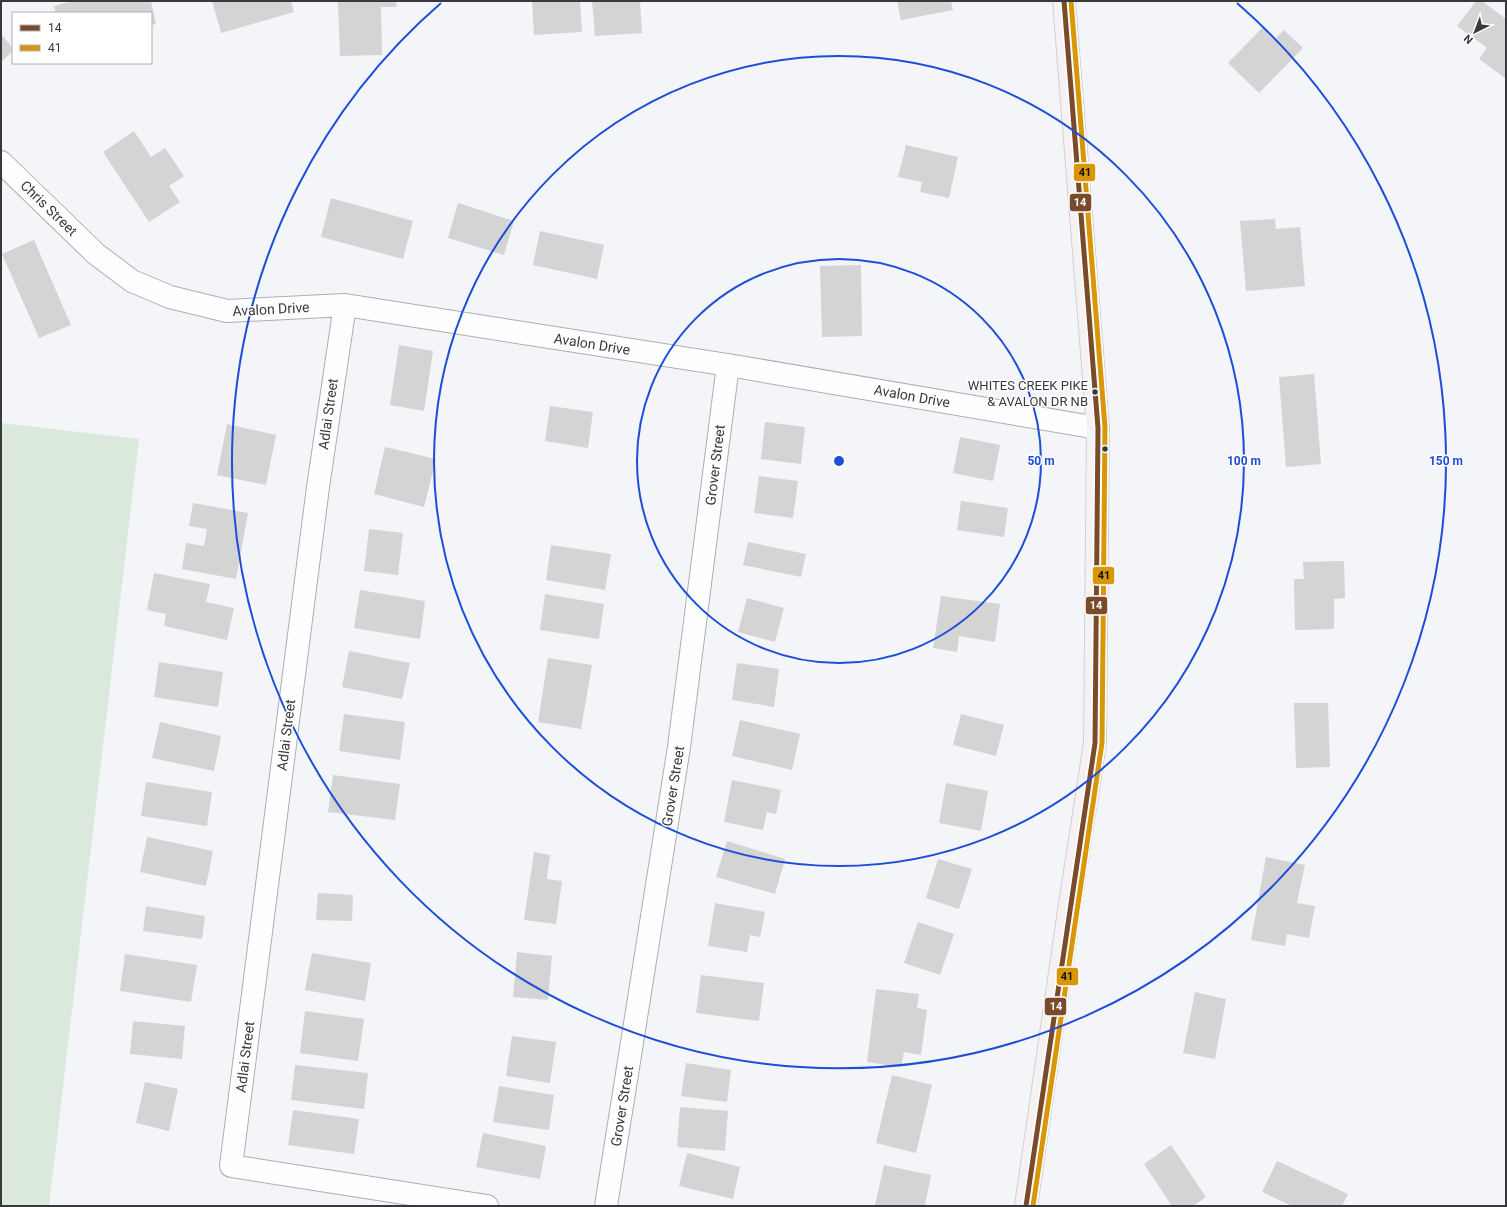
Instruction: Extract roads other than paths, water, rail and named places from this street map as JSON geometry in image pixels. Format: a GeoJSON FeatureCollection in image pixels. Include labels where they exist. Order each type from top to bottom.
{"type":"FeatureCollection","features":[{"type":"Feature","properties":{"kind":"main road"},"geometry":{"type":"LineString","coordinates":[[1026,1206],[1062,955],[1095,743],[1098,428],[1064,1]]}},
{"type":"Feature","properties":{"kind":"street","name":"Chris Street"},"geometry":{"type":"LineString","coordinates":[[1,162],[96,254]]}},
{"type":"Feature","properties":{"kind":"street","name":"Avalon Drive"},"geometry":{"type":"LineString","coordinates":[[96,254],[132,280],[170,297],[227,311],[344,305],[728,365],[1098,428]]}},
{"type":"Feature","properties":{"kind":"street","name":"Adlai Street"},"geometry":{"type":"LineString","coordinates":[[344,305],[318,487],[231,1166],[487,1206]]}},
{"type":"Feature","properties":{"kind":"street","name":"Grover Street"},"geometry":{"type":"LineString","coordinates":[[606,1206],[679,747],[728,365]]}},
{"type":"Feature","properties":{"kind":"place","name":"WHITES CREEK PIKE & AVALON DR NB"},"geometry":{"type":"Point","coordinates":[1095,392]}}]}
